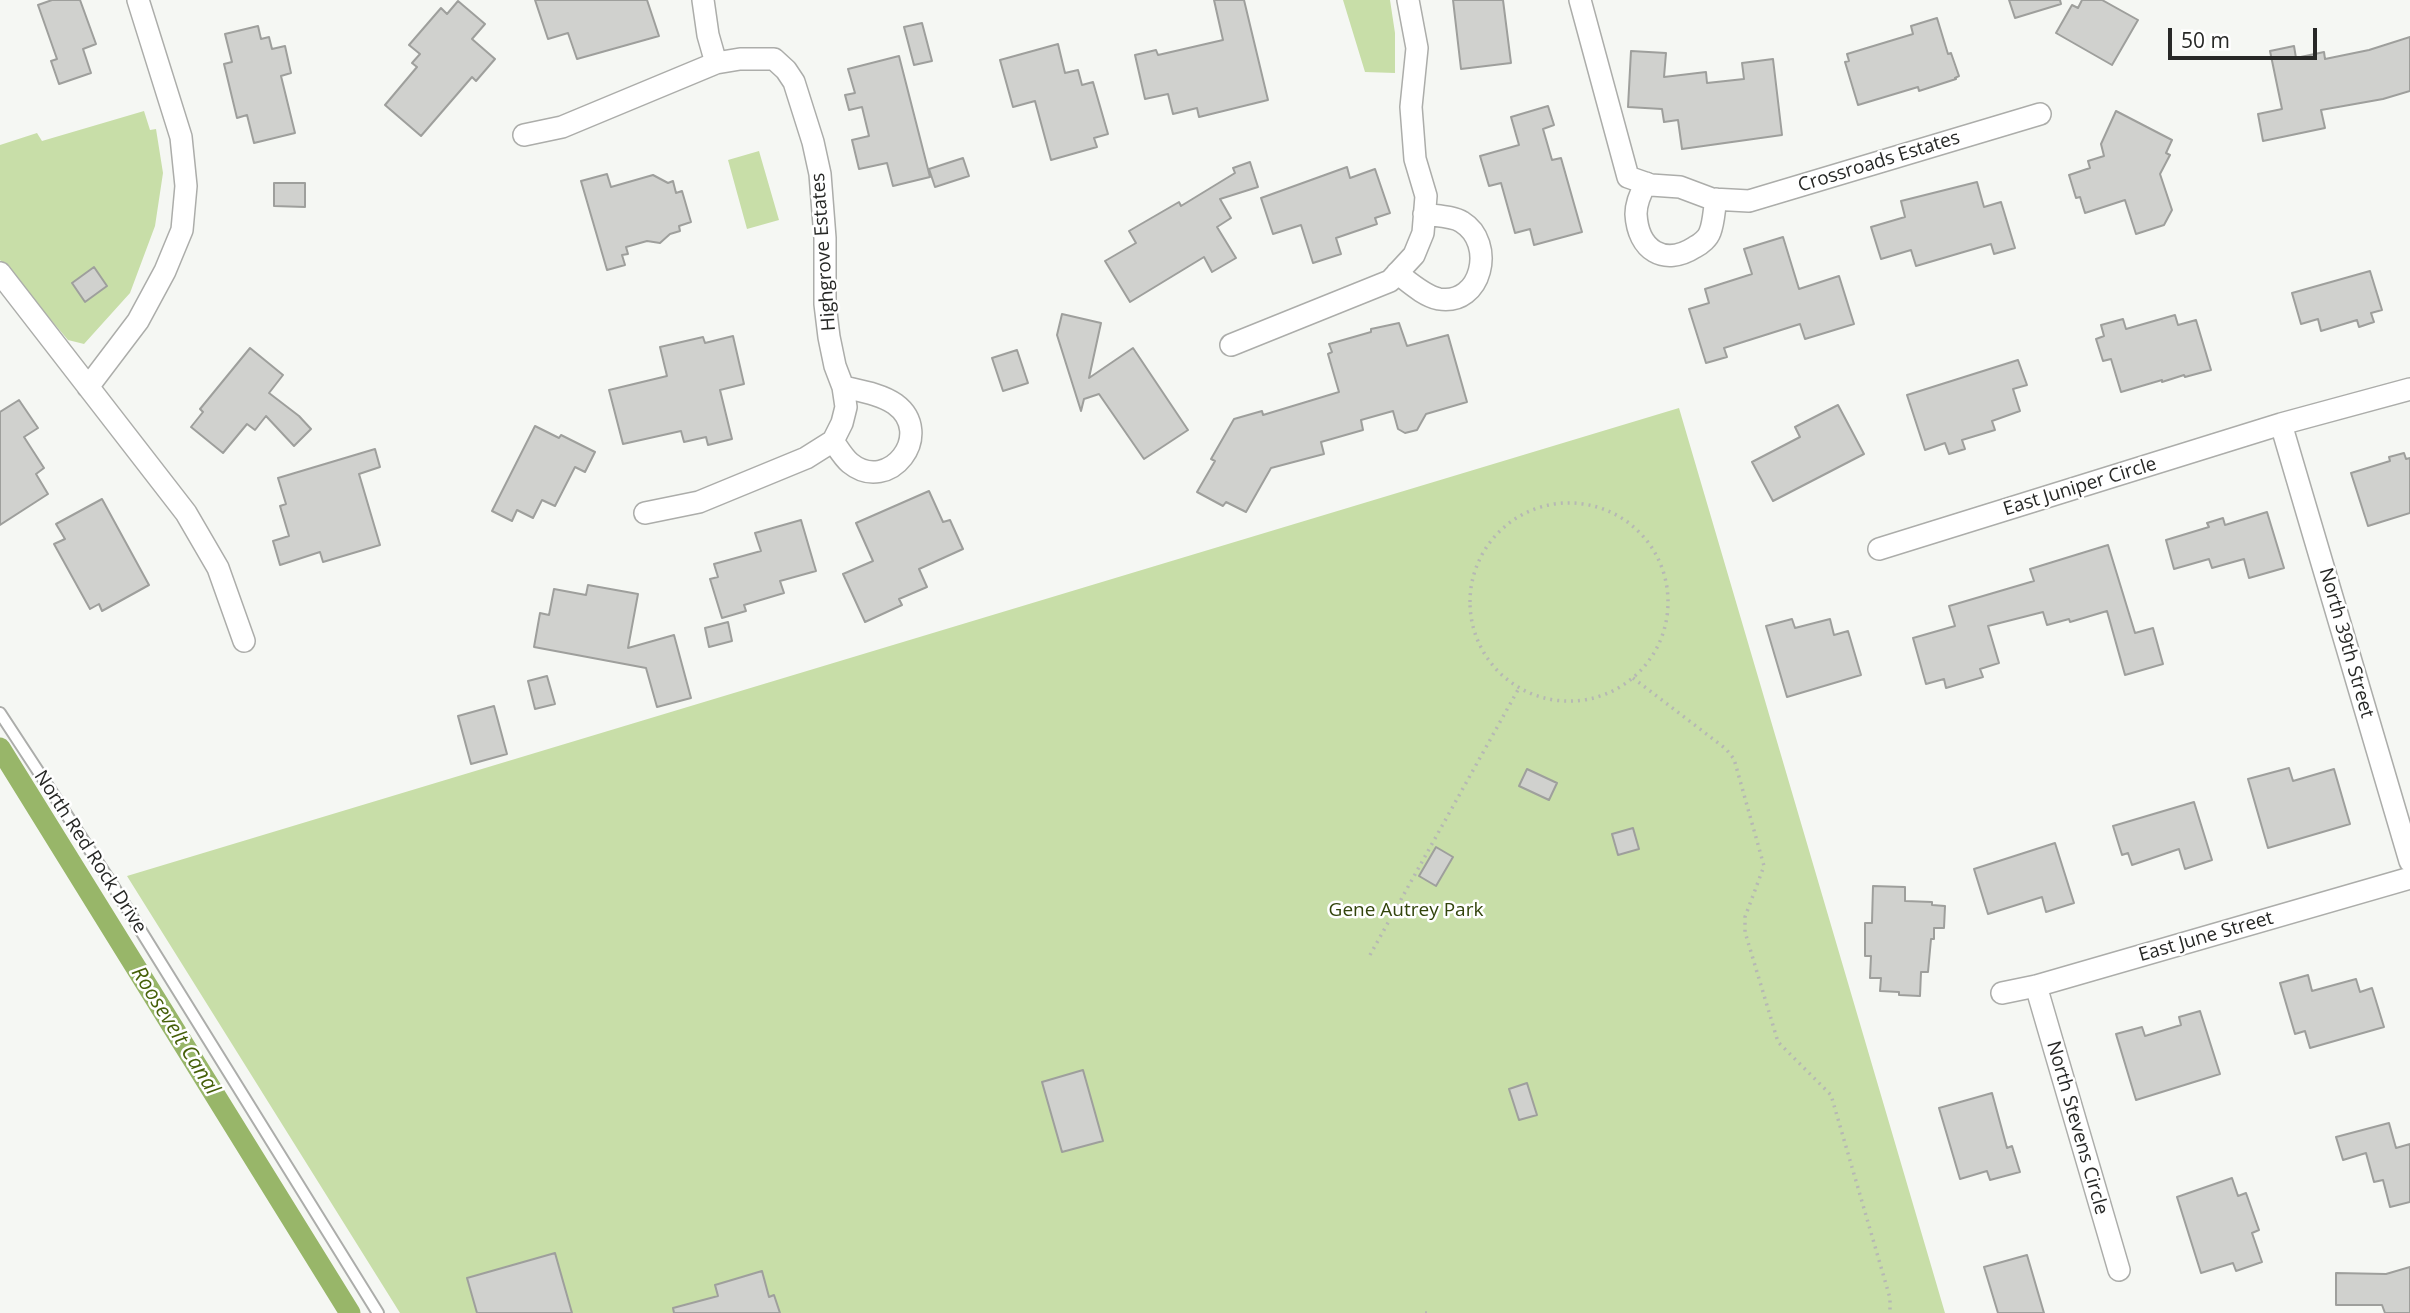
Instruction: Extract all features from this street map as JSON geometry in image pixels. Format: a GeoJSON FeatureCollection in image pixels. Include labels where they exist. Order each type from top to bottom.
{"type":"FeatureCollection","features":[{"type":"Feature","properties":{"kind":"street"},"geometry":{"type":"LineString","coordinates":[[88,387],[138,321],[165,271],[182,230],[186,186],[181,137],[138,0]]}},
{"type":"Feature","properties":{"kind":"street"},"geometry":{"type":"LineString","coordinates":[[703,0],[708,35],[716,63]]}},
{"type":"Feature","properties":{"kind":"street"},"geometry":{"type":"LineString","coordinates":[[1231,345],[1390,281],[1414,255],[1423,233],[1426,196],[1415,159],[1411,107],[1416,48],[1408,0]]}},
{"type":"Feature","properties":{"kind":"street"},"geometry":{"type":"LineString","coordinates":[[1580,0],[1628,177],[1646,183],[1636,212],[1638,226],[1646,245],[1659,255],[1674,257],[1701,244],[1710,233],[1716,199]]}},
{"type":"Feature","properties":{"kind":"street","name":"Highgrove Estates"},"geometry":{"type":"LineString","coordinates":[[524,135],[562,127],[716,63],[740,59],[774,59],[786,70],[794,82],[820,174],[825,238],[825,304],[831,347],[846,407],[833,442]]}},
{"type":"Feature","properties":{"kind":"street","name":"Crossroads Estates"},"geometry":{"type":"LineString","coordinates":[[1646,183],[1680,187],[1716,199],[1749,201],[2040,114]]}},
{"type":"Feature","properties":{"kind":"street"},"geometry":{"type":"LineString","coordinates":[[1397,273],[1437,299],[1452,299],[1469,290],[1480,274],[1482,258],[1471,231],[1461,221],[1424,214]]}},
{"type":"Feature","properties":{"kind":"street"},"geometry":{"type":"LineString","coordinates":[[0,273],[186,513],[218,568],[244,641]]}},
{"type":"Feature","properties":{"kind":"street"},"geometry":{"type":"LineString","coordinates":[[645,513],[699,502],[813,454],[833,442],[850,463],[867,471],[882,472],[899,463],[909,446],[912,431],[907,416],[894,404],[843,387]]}},
{"type":"Feature","properties":{"kind":"street","name":"East Juniper Circle"},"geometry":{"type":"LineString","coordinates":[[1879,550],[2281,424],[2410,389]]}},
{"type":"Feature","properties":{"kind":"street","name":"North 39th Street"},"geometry":{"type":"LineString","coordinates":[[2281,424],[2410,861]]}},
{"type":"Feature","properties":{"kind":"street","name":"East June Street"},"geometry":{"type":"LineString","coordinates":[[2002,993],[2036,986],[2410,878]]}},
{"type":"Feature","properties":{"kind":"street","name":"North Stevens Circle"},"geometry":{"type":"LineString","coordinates":[[2036,986],[2119,1270]]}},
{"type":"Feature","properties":{"kind":"lane","name":"North Red Rock Drive"},"geometry":{"type":"LineString","coordinates":[[0,713],[110,881],[378,1313]]}},
{"type":"Feature","properties":{"kind":"path"},"geometry":{"type":"LineString","coordinates":[[1555,503],[1589,504],[1610,511],[1638,530],[1658,556],[1668,588],[1667,621],[1655,652],[1633,678],[1612,691],[1578,701],[1553,699],[1519,688],[1501,675],[1481,648],[1471,616],[1471,583],[1483,552],[1504,526],[1534,509],[1555,503]]}},
{"type":"Feature","properties":{"kind":"path"},"geometry":{"type":"LineString","coordinates":[[1633,678],[1729,751],[1734,759],[1764,866],[1745,917],[1745,932],[1776,1038],[1783,1049],[1831,1095],[1890,1298],[1889,1313]]}},
{"type":"Feature","properties":{"kind":"path"},"geometry":{"type":"LineString","coordinates":[[1370,955],[1519,688]]}},
{"type":"Feature","properties":{"kind":"green space"},"geometry":{"type":"Polygon","coordinates":[[[1343,0],[1390,0],[1395,33],[1395,73],[1365,72],[1343,0]]]}},
{"type":"Feature","properties":{"kind":"green space"},"geometry":{"type":"Polygon","coordinates":[[[144,111],[150,130],[156,129],[163,173],[155,226],[130,293],[84,344],[68,340],[0,260],[0,145],[37,133],[42,141],[144,111]]]}},
{"type":"Feature","properties":{"kind":"green space"},"geometry":{"type":"Polygon","coordinates":[[[759,151],[779,220],[747,229],[728,160],[759,151]]]}},
{"type":"Feature","properties":{"kind":"green space","name":"Gene Autrey Park"},"geometry":{"type":"Polygon","coordinates":[[[1679,408],[1945,1313],[400,1313],[127,876],[1679,408]]]}},
{"type":"Feature","properties":{"kind":"building"},"geometry":{"type":"Polygon","coordinates":[[[52,0],[80,0],[96,44],[83,49],[91,73],[59,84],[51,61],[57,59],[38,5],[52,0]]]}},
{"type":"Feature","properties":{"kind":"building"},"geometry":{"type":"Polygon","coordinates":[[[535,0],[647,0],[659,36],[577,59],[568,33],[548,39],[535,0]]]}},
{"type":"Feature","properties":{"kind":"building"},"geometry":{"type":"Polygon","coordinates":[[[1214,0],[1244,0],[1268,100],[1199,117],[1197,108],[1173,114],[1168,94],[1145,99],[1135,55],[1156,50],[1158,55],[1223,40],[1214,0]]]}},
{"type":"Feature","properties":{"kind":"building"},"geometry":{"type":"Polygon","coordinates":[[[1453,0],[1503,0],[1511,63],[1461,69],[1453,0]]]}},
{"type":"Feature","properties":{"kind":"building"},"geometry":{"type":"Polygon","coordinates":[[[2009,0],[2060,0],[2061,4],[2015,18],[2009,0]]]}},
{"type":"Feature","properties":{"kind":"building"},"geometry":{"type":"Polygon","coordinates":[[[2082,0],[2102,0],[2138,20],[2112,65],[2056,33],[2072,5],[2078,8],[2082,0]]]}},
{"type":"Feature","properties":{"kind":"building"},"geometry":{"type":"Polygon","coordinates":[[[458,1],[485,24],[472,39],[495,59],[476,81],[472,77],[421,136],[385,105],[417,67],[412,63],[420,54],[409,45],[441,8],[447,14],[458,1]]]}},
{"type":"Feature","properties":{"kind":"building"},"geometry":{"type":"Polygon","coordinates":[[[1937,18],[1948,54],[1951,53],[1959,76],[1919,91],[1918,87],[1858,105],[1845,62],[1849,61],[1847,54],[1913,34],[1911,26],[1937,18]]]}},
{"type":"Feature","properties":{"kind":"building"},"geometry":{"type":"Polygon","coordinates":[[[922,23],[932,61],[914,65],[904,27],[922,23]]]}},
{"type":"Feature","properties":{"kind":"building"},"geometry":{"type":"Polygon","coordinates":[[[258,26],[261,39],[269,37],[272,49],[285,46],[291,73],[281,76],[295,133],[254,143],[247,115],[237,118],[224,64],[232,62],[225,34],[258,26]]]}},
{"type":"Feature","properties":{"kind":"building"},"geometry":{"type":"Polygon","coordinates":[[[2410,37],[2410,91],[2383,99],[2321,110],[2325,128],[2263,141],[2258,114],[2282,109],[2270,51],[2294,46],[2296,58],[2324,52],[2325,59],[2369,50],[2410,37]]]}},
{"type":"Feature","properties":{"kind":"building"},"geometry":{"type":"Polygon","coordinates":[[[1058,44],[1065,73],[1078,70],[1082,85],[1093,82],[1108,134],[1094,138],[1097,147],[1051,160],[1035,101],[1013,107],[1000,60],[1058,44]]]}},
{"type":"Feature","properties":{"kind":"building"},"geometry":{"type":"Polygon","coordinates":[[[1631,51],[1666,53],[1664,77],[1706,72],[1707,83],[1744,79],[1742,63],[1773,59],[1782,135],[1682,149],[1678,120],[1664,122],[1662,109],[1628,107],[1631,51]]]}},
{"type":"Feature","properties":{"kind":"building"},"geometry":{"type":"Polygon","coordinates":[[[899,56],[930,177],[893,186],[887,163],[859,169],[852,140],[869,136],[862,107],[849,110],[845,95],[855,93],[848,69],[899,56]]]}},
{"type":"Feature","properties":{"kind":"building"},"geometry":{"type":"Polygon","coordinates":[[[1548,106],[1554,125],[1543,129],[1552,160],[1561,158],[1582,232],[1534,245],[1530,229],[1515,233],[1501,183],[1489,186],[1480,156],[1519,145],[1511,117],[1548,106]]]}},
{"type":"Feature","properties":{"kind":"building"},"geometry":{"type":"Polygon","coordinates":[[[2116,111],[2172,140],[2166,153],[2170,155],[2160,174],[2172,210],[2164,225],[2136,234],[2125,200],[2085,213],[2080,197],[2076,198],[2069,175],[2090,168],[2088,161],[2104,156],[2101,144],[2116,111]]]}},
{"type":"Feature","properties":{"kind":"building"},"geometry":{"type":"Polygon","coordinates":[[[963,158],[969,176],[935,187],[929,169],[963,158]]]}},
{"type":"Feature","properties":{"kind":"building"},"geometry":{"type":"Polygon","coordinates":[[[1250,162],[1258,187],[1220,199],[1231,218],[1217,227],[1236,258],[1212,272],[1204,257],[1130,302],[1105,261],[1136,243],[1129,231],[1179,202],[1181,206],[1235,173],[1233,168],[1250,162]]]}},
{"type":"Feature","properties":{"kind":"building"},"geometry":{"type":"Polygon","coordinates":[[[1347,167],[1350,178],[1375,169],[1390,213],[1375,218],[1377,224],[1336,238],[1341,254],[1313,263],[1301,225],[1273,234],[1261,198],[1347,167]]]}},
{"type":"Feature","properties":{"kind":"building"},"geometry":{"type":"Polygon","coordinates":[[[607,174],[611,187],[653,175],[668,183],[673,181],[676,193],[682,191],[691,222],[679,226],[680,231],[670,234],[660,243],[647,241],[626,247],[628,254],[622,255],[625,265],[607,270],[581,181],[607,174]]]}},
{"type":"Feature","properties":{"kind":"building"},"geometry":{"type":"Polygon","coordinates":[[[1977,182],[1984,207],[2001,202],[2015,248],[1994,254],[1991,244],[1916,266],[1911,250],[1881,259],[1871,227],[1905,217],[1901,201],[1977,182]]]}},
{"type":"Feature","properties":{"kind":"building"},"geometry":{"type":"Polygon","coordinates":[[[274,183],[305,183],[305,207],[274,206],[274,183]]]}},
{"type":"Feature","properties":{"kind":"building"},"geometry":{"type":"Polygon","coordinates":[[[1783,237],[1799,289],[1839,276],[1854,324],[1805,339],[1800,324],[1724,348],[1727,357],[1706,363],[1689,309],[1709,303],[1705,289],[1752,274],[1744,249],[1783,237]]]}},
{"type":"Feature","properties":{"kind":"building"},"geometry":{"type":"Polygon","coordinates":[[[94,267],[107,286],[85,302],[72,283],[94,267]]]}},
{"type":"Feature","properties":{"kind":"building"},"geometry":{"type":"Polygon","coordinates":[[[2370,271],[2382,310],[2371,313],[2374,322],[2359,327],[2357,320],[2321,331],[2318,319],[2301,324],[2292,293],[2370,271]]]}},
{"type":"Feature","properties":{"kind":"building"},"geometry":{"type":"Polygon","coordinates":[[[1062,314],[1101,323],[1089,378],[1133,348],[1188,430],[1144,459],[1099,394],[1084,399],[1081,411],[1057,335],[1062,314]]]}},
{"type":"Feature","properties":{"kind":"building"},"geometry":{"type":"Polygon","coordinates":[[[2175,315],[2178,325],[2196,320],[2211,370],[2121,392],[2111,359],[2103,361],[2096,339],[2104,336],[2101,325],[2123,319],[2126,329],[2175,315]]]}},
{"type":"Feature","properties":{"kind":"building"},"geometry":{"type":"Polygon","coordinates":[[[1399,323],[1407,346],[1448,335],[1467,402],[1426,414],[1417,430],[1405,433],[1398,429],[1393,411],[1361,420],[1363,430],[1321,442],[1324,454],[1271,468],[1246,512],[1226,502],[1223,506],[1197,492],[1215,461],[1211,459],[1234,419],[1262,411],[1263,415],[1339,392],[1328,354],[1332,352],[1329,344],[1371,332],[1371,329],[1399,323]]]}},
{"type":"Feature","properties":{"kind":"building"},"geometry":{"type":"Polygon","coordinates":[[[733,336],[744,384],[720,390],[732,439],[708,445],[706,437],[684,442],[681,431],[623,444],[609,390],[667,376],[660,347],[703,337],[705,343],[733,336]]]}},
{"type":"Feature","properties":{"kind":"building"},"geometry":{"type":"Polygon","coordinates":[[[250,348],[283,375],[269,393],[311,429],[294,446],[266,416],[255,430],[247,424],[223,453],[191,427],[203,412],[200,409],[250,348]]]}},
{"type":"Feature","properties":{"kind":"building"},"geometry":{"type":"Polygon","coordinates":[[[1017,350],[1028,383],[1003,391],[992,358],[1017,350]]]}},
{"type":"Feature","properties":{"kind":"building"},"geometry":{"type":"Polygon","coordinates":[[[2018,360],[2027,385],[2013,389],[2020,411],[1992,421],[1995,430],[1962,440],[1965,449],[1949,454],[1945,443],[1925,450],[1907,395],[2018,360]]]}},
{"type":"Feature","properties":{"kind":"building"},"geometry":{"type":"Polygon","coordinates":[[[19,400],[38,428],[24,437],[44,468],[36,474],[48,494],[0,525],[0,412],[19,400]]]}},
{"type":"Feature","properties":{"kind":"building"},"geometry":{"type":"Polygon","coordinates":[[[1838,405],[1864,454],[1773,501],[1752,462],[1800,437],[1795,427],[1838,405]]]}},
{"type":"Feature","properties":{"kind":"building"},"geometry":{"type":"Polygon","coordinates":[[[535,426],[595,452],[585,472],[575,467],[555,506],[542,500],[533,518],[517,510],[512,521],[492,511],[535,426]]]}},
{"type":"Feature","properties":{"kind":"building"},"geometry":{"type":"Polygon","coordinates":[[[375,449],[380,467],[359,474],[380,545],[323,562],[320,552],[280,565],[273,541],[289,536],[280,506],[286,504],[278,478],[375,449]]]}},
{"type":"Feature","properties":{"kind":"building"},"geometry":{"type":"Polygon","coordinates":[[[2404,453],[2406,459],[2410,458],[2410,513],[2368,526],[2351,473],[2390,461],[2389,457],[2404,453]]]}},
{"type":"Feature","properties":{"kind":"building"},"geometry":{"type":"Polygon","coordinates":[[[929,491],[943,522],[950,520],[963,549],[919,569],[927,587],[899,599],[902,605],[865,622],[843,574],[873,561],[856,523],[929,491]]]}},
{"type":"Feature","properties":{"kind":"building"},"geometry":{"type":"Polygon","coordinates":[[[102,499],[149,585],[102,611],[99,604],[90,609],[54,544],[65,539],[56,524],[102,499]]]}},
{"type":"Feature","properties":{"kind":"building"},"geometry":{"type":"Polygon","coordinates":[[[2267,512],[2284,568],[2249,578],[2244,559],[2212,568],[2209,559],[2174,569],[2166,540],[2209,527],[2207,523],[2223,518],[2225,525],[2267,512]]]}},
{"type":"Feature","properties":{"kind":"building"},"geometry":{"type":"Polygon","coordinates":[[[801,520],[816,571],[780,581],[784,593],[744,605],[746,611],[722,618],[710,579],[718,577],[714,564],[761,551],[755,533],[801,520]]]}},
{"type":"Feature","properties":{"kind":"building"},"geometry":{"type":"Polygon","coordinates":[[[2108,545],[2135,633],[2153,628],[2163,664],[2125,675],[2107,611],[2070,622],[2069,619],[2047,625],[2043,612],[1988,626],[1999,663],[1980,669],[1983,677],[1946,688],[1944,679],[1926,684],[1913,638],[1955,626],[1949,606],[2034,581],[2030,569],[2108,545]]]}},
{"type":"Feature","properties":{"kind":"building"},"geometry":{"type":"Polygon","coordinates":[[[588,585],[638,594],[628,648],[674,635],[691,698],[657,707],[646,668],[534,647],[540,613],[549,615],[554,589],[586,595],[588,585]]]}},
{"type":"Feature","properties":{"kind":"building"},"geometry":{"type":"Polygon","coordinates":[[[1792,619],[1795,628],[1830,619],[1834,635],[1848,631],[1861,675],[1787,697],[1766,626],[1792,619]]]}},
{"type":"Feature","properties":{"kind":"building"},"geometry":{"type":"Polygon","coordinates":[[[728,622],[732,641],[709,647],[705,628],[728,622]]]}},
{"type":"Feature","properties":{"kind":"building"},"geometry":{"type":"Polygon","coordinates":[[[547,676],[555,704],[535,709],[528,681],[547,676]]]}},
{"type":"Feature","properties":{"kind":"building"},"geometry":{"type":"Polygon","coordinates":[[[494,706],[507,754],[471,764],[458,716],[494,706]]]}},
{"type":"Feature","properties":{"kind":"building"},"geometry":{"type":"Polygon","coordinates":[[[2289,768],[2293,781],[2334,769],[2350,824],[2268,848],[2248,779],[2289,768]]]}},
{"type":"Feature","properties":{"kind":"building"},"geometry":{"type":"Polygon","coordinates":[[[1527,769],[1557,783],[1549,800],[1519,786],[1527,769]]]}},
{"type":"Feature","properties":{"kind":"building"},"geometry":{"type":"Polygon","coordinates":[[[2194,802],[2212,860],[2185,869],[2179,849],[2132,865],[2128,853],[2122,855],[2113,826],[2194,802]]]}},
{"type":"Feature","properties":{"kind":"building"},"geometry":{"type":"Polygon","coordinates":[[[1633,828],[1639,849],[1618,855],[1612,834],[1633,828]]]}},
{"type":"Feature","properties":{"kind":"building"},"geometry":{"type":"Polygon","coordinates":[[[2055,843],[2074,903],[2046,912],[2042,897],[1988,914],[1974,869],[2055,843]]]}},
{"type":"Feature","properties":{"kind":"building"},"geometry":{"type":"Polygon","coordinates":[[[1436,847],[1453,857],[1436,886],[1419,876],[1436,847]]]}},
{"type":"Feature","properties":{"kind":"building"},"geometry":{"type":"Polygon","coordinates":[[[1873,886],[1905,887],[1905,901],[1932,902],[1932,905],[1945,906],[1944,928],[1934,928],[1934,939],[1931,939],[1928,972],[1921,972],[1920,996],[1880,991],[1881,978],[1870,978],[1871,956],[1865,956],[1865,923],[1872,923],[1873,886]]]}},
{"type":"Feature","properties":{"kind":"building"},"geometry":{"type":"Polygon","coordinates":[[[2308,975],[2312,991],[2356,979],[2360,992],[2372,988],[2384,1027],[2310,1048],[2305,1031],[2295,1034],[2280,983],[2308,975]]]}},
{"type":"Feature","properties":{"kind":"building"},"geometry":{"type":"Polygon","coordinates":[[[2200,1011],[2220,1074],[2136,1100],[2116,1034],[2142,1027],[2145,1036],[2181,1025],[2179,1017],[2200,1011]]]}},
{"type":"Feature","properties":{"kind":"building"},"geometry":{"type":"Polygon","coordinates":[[[1083,1070],[1103,1141],[1062,1152],[1042,1082],[1083,1070]]]}},
{"type":"Feature","properties":{"kind":"building"},"geometry":{"type":"Polygon","coordinates":[[[1527,1083],[1537,1115],[1519,1120],[1509,1089],[1527,1083]]]}},
{"type":"Feature","properties":{"kind":"building"},"geometry":{"type":"Polygon","coordinates":[[[1992,1093],[2007,1148],[2012,1146],[2020,1172],[1990,1180],[1987,1171],[1960,1179],[1939,1108],[1992,1093]]]}},
{"type":"Feature","properties":{"kind":"building"},"geometry":{"type":"Polygon","coordinates":[[[2389,1123],[2396,1148],[2410,1144],[2410,1202],[2390,1207],[2383,1180],[2374,1182],[2366,1153],[2343,1160],[2336,1137],[2389,1123]]]}},
{"type":"Feature","properties":{"kind":"building"},"geometry":{"type":"Polygon","coordinates":[[[2232,1178],[2238,1196],[2246,1193],[2259,1230],[2252,1233],[2262,1262],[2236,1271],[2233,1263],[2201,1273],[2177,1197],[2232,1178]]]}},
{"type":"Feature","properties":{"kind":"building"},"geometry":{"type":"Polygon","coordinates":[[[555,1253],[572,1313],[477,1313],[467,1278],[555,1253]]]}},
{"type":"Feature","properties":{"kind":"building"},"geometry":{"type":"Polygon","coordinates":[[[2027,1255],[2044,1313],[1998,1313],[1984,1267],[2027,1255]]]}},
{"type":"Feature","properties":{"kind":"building"},"geometry":{"type":"Polygon","coordinates":[[[2410,1267],[2410,1313],[2385,1313],[2382,1305],[2336,1305],[2336,1273],[2386,1274],[2410,1267]]]}},
{"type":"Feature","properties":{"kind":"building"},"geometry":{"type":"Polygon","coordinates":[[[762,1271],[769,1297],[774,1295],[780,1313],[674,1313],[673,1308],[718,1296],[715,1285],[762,1271]]]}},
{"type":"Feature","properties":{"kind":"waterway","name":"Roosevelt Canal"},"geometry":{"type":"LineString","coordinates":[[0,748],[350,1313]]}}]}
